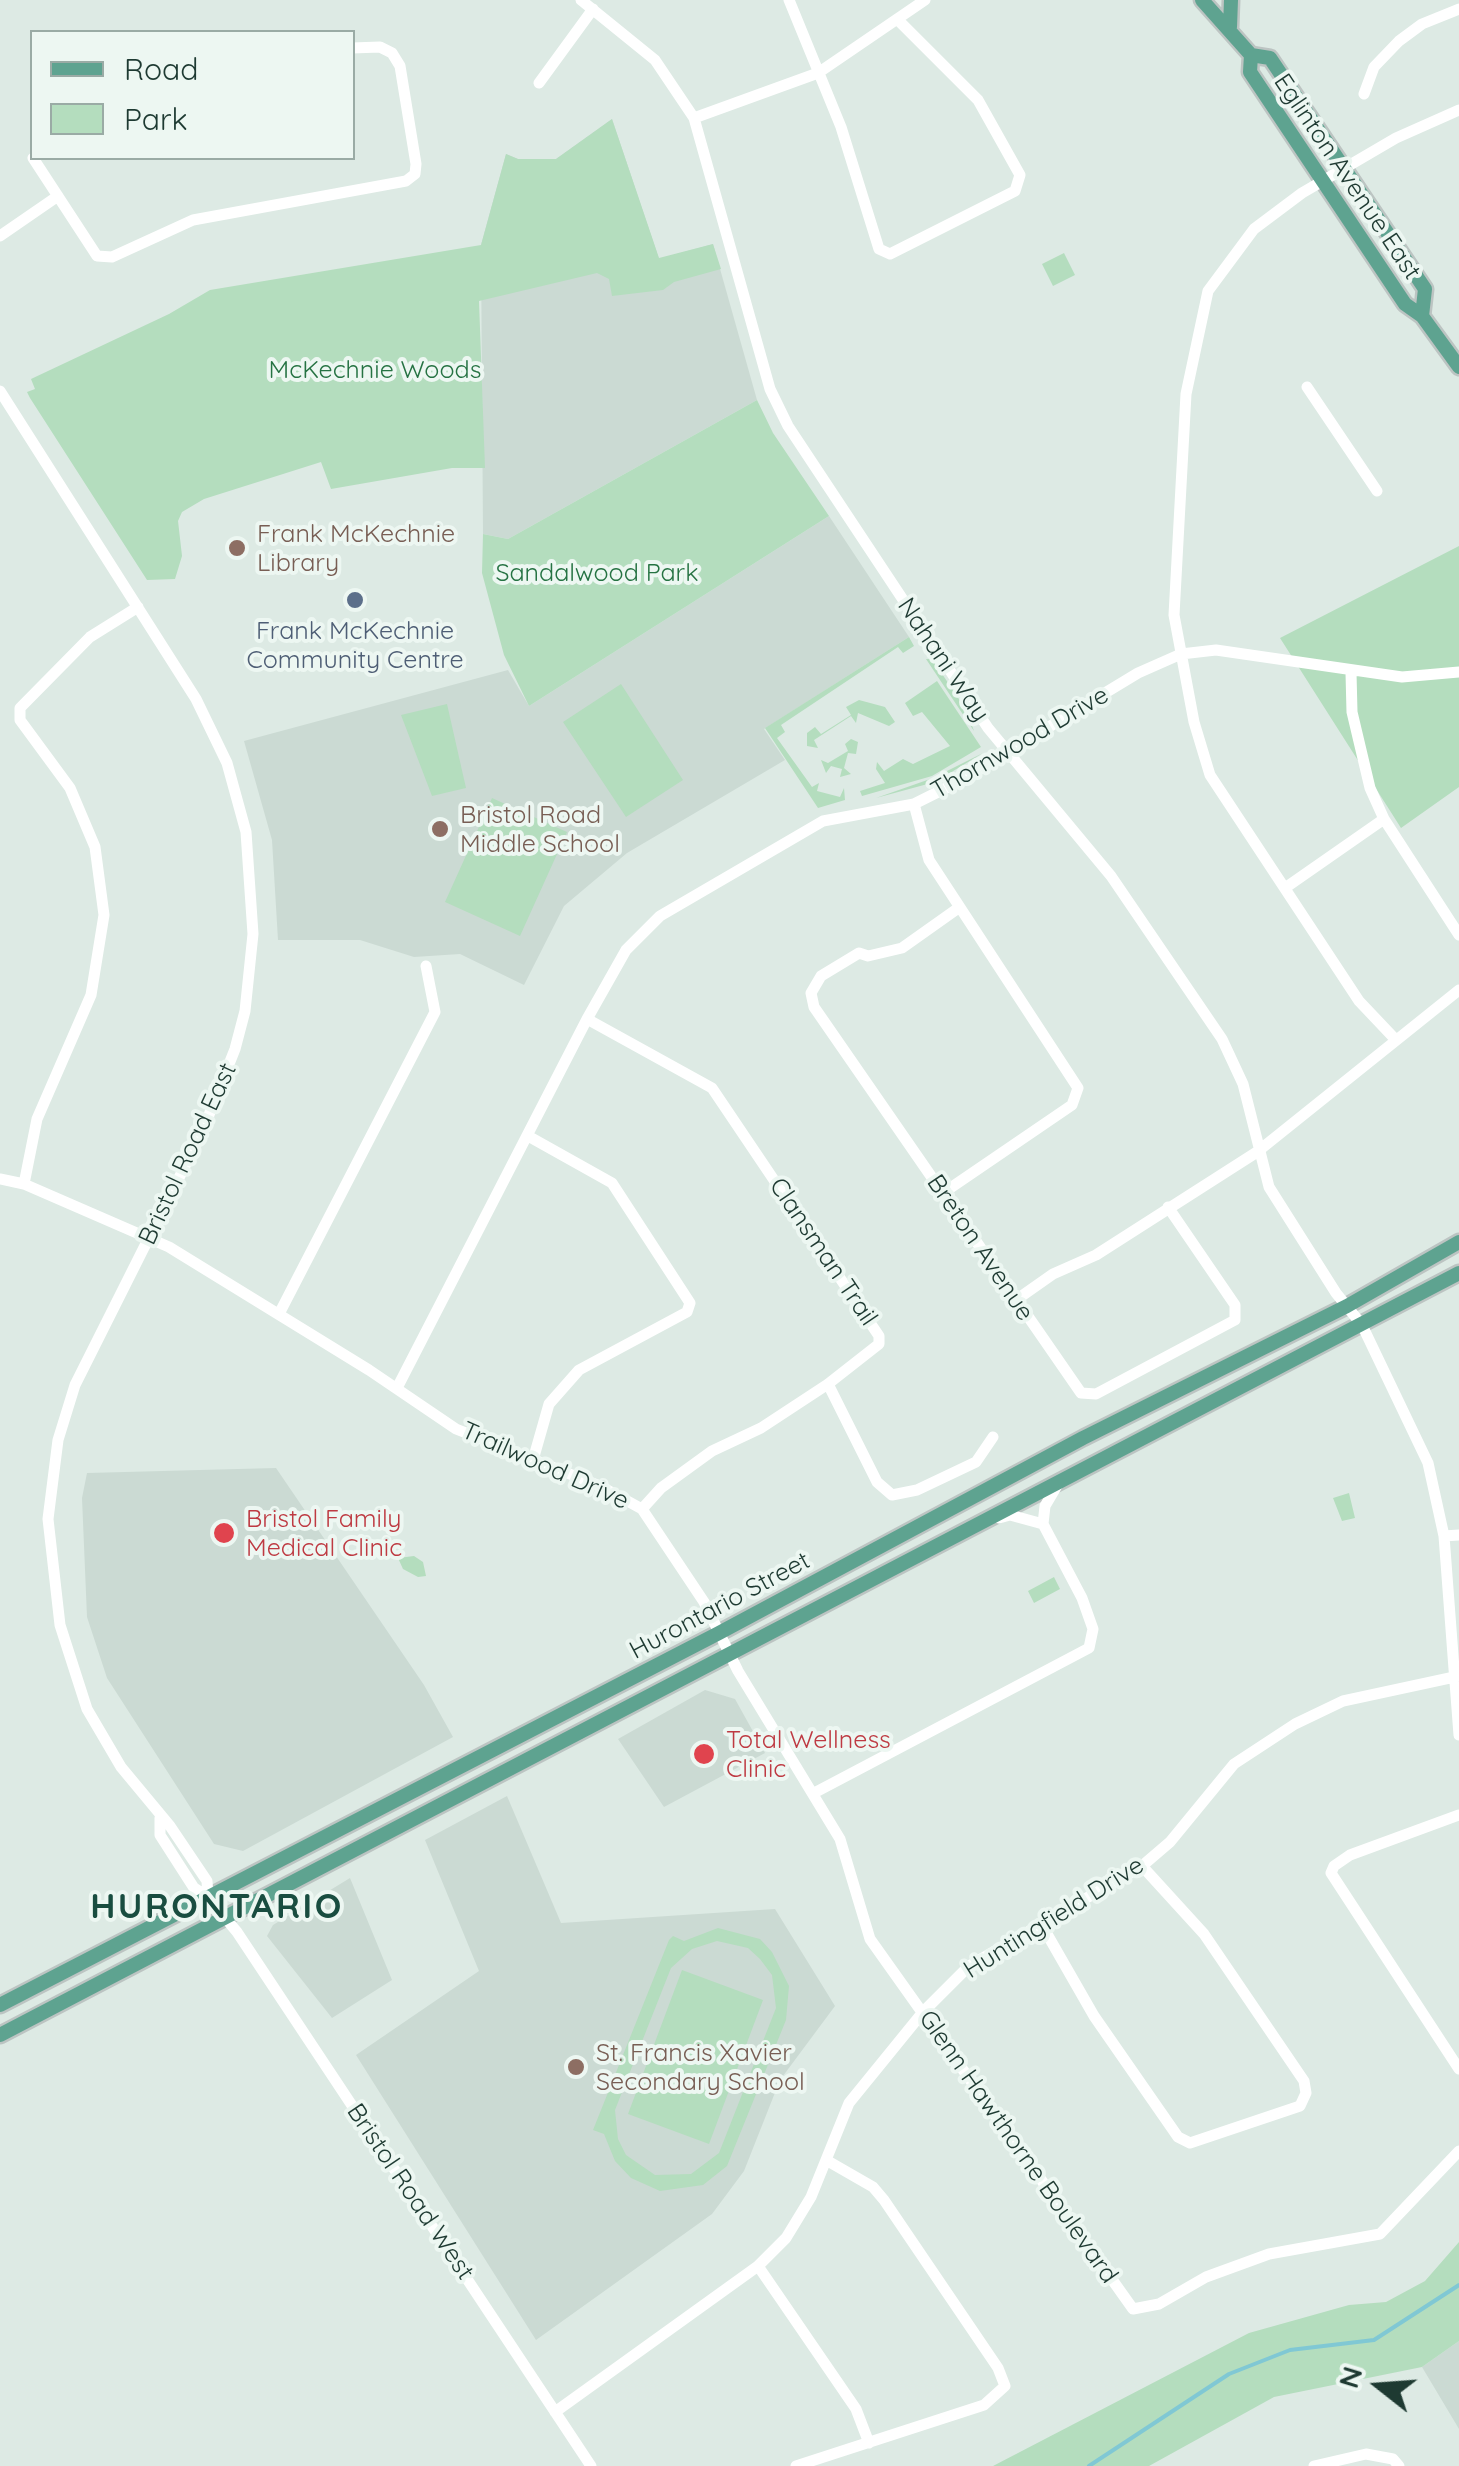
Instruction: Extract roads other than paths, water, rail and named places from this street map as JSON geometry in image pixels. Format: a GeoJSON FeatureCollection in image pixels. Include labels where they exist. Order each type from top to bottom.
{"type":"FeatureCollection","features":[{"type":"Feature","properties":{"kind":"main road","name":"Eglinton Avenue East"},"geometry":{"type":"LineString","coordinates":[[1202,0],[1213,17],[1230,26],[1252,54],[1270,58],[1425,289],[1422,316]]}},
{"type":"Feature","properties":{"kind":"main road"},"geometry":{"type":"LineString","coordinates":[[1230,26],[1231,0]]}},
{"type":"Feature","properties":{"kind":"main road","name":"Eglinton Avenue East"},"geometry":{"type":"LineString","coordinates":[[1252,54],[1250,72],[1405,304],[1422,316],[1459,366]]}},
{"type":"Feature","properties":{"kind":"main road","name":"Hurontario Street"},"geometry":{"type":"LineString","coordinates":[[0,2005],[720,1633],[1082,1438],[1347,1306],[1459,1242]]}},
{"type":"Feature","properties":{"kind":"main road","name":"Hurontario Street"},"geometry":{"type":"LineString","coordinates":[[0,2035],[991,1521],[1459,1273]]}},
{"type":"Feature","properties":{"kind":"street","name":"Nahani Way"},"geometry":{"type":"LineString","coordinates":[[581,0],[655,60],[694,118],[779,411],[1006,753],[1111,876],[1222,1039],[1243,1084],[1257,1152],[1280,1207],[1362,1324],[1428,1463],[1444,1536],[1459,1735]]}},
{"type":"Feature","properties":{"kind":"street"},"geometry":{"type":"LineString","coordinates":[[789,0],[841,127],[878,249],[890,254],[1015,191],[1020,175],[978,100],[898,20]]}},
{"type":"Feature","properties":{"kind":"street"},"geometry":{"type":"LineString","coordinates":[[694,118],[818,73],[925,0]]}},
{"type":"Feature","properties":{"kind":"street"},"geometry":{"type":"LineString","coordinates":[[538,83],[593,9]]}},
{"type":"Feature","properties":{"kind":"street"},"geometry":{"type":"LineString","coordinates":[[1364,94],[1374,67],[1399,40],[1422,24],[1459,9]]}},
{"type":"Feature","properties":{"kind":"street"},"geometry":{"type":"LineString","coordinates":[[35,160],[97,256],[112,258],[194,220],[406,180],[415,174],[416,164],[400,66],[392,53],[380,48],[355,48]]}},
{"type":"Feature","properties":{"kind":"street"},"geometry":{"type":"LineString","coordinates":[[1395,1039],[1359,1001],[1210,775],[1181,654],[1174,578],[1186,394],[1208,291],[1254,229],[1324,181],[1414,128],[1459,110]]}},
{"type":"Feature","properties":{"kind":"street"},"geometry":{"type":"LineString","coordinates":[[0,236],[58,196]]}},
{"type":"Feature","properties":{"kind":"street"},"geometry":{"type":"LineString","coordinates":[[1307,387],[1377,491]]}},
{"type":"Feature","properties":{"kind":"street","name":"Bristol Road East"},"geometry":{"type":"LineString","coordinates":[[0,391],[196,700],[226,763],[246,832],[253,893],[251,972],[236,1049],[202,1130],[88,1354],[65,1411],[53,1466],[48,1554],[60,1625],[87,1709],[121,1766],[160,1818],[160,1835],[194,1888],[208,1897]]}},
{"type":"Feature","properties":{"kind":"street"},"geometry":{"type":"LineString","coordinates":[[24,1184],[37,1119],[91,995],[104,915],[95,847],[70,788],[20,720],[20,708],[90,638],[138,607]]}},
{"type":"Feature","properties":{"kind":"street","name":"Thornwood Drive"},"geometry":{"type":"LineString","coordinates":[[397,1388],[587,1019],[626,950],[660,916],[823,821],[914,804],[1138,673],[1181,654],[1216,650],[1351,673],[1402,677],[1459,672]]}},
{"type":"Feature","properties":{"kind":"street"},"geometry":{"type":"LineString","coordinates":[[1351,673],[1352,712],[1360,754],[1384,819],[1459,935]]}},
{"type":"Feature","properties":{"kind":"street"},"geometry":{"type":"LineString","coordinates":[[914,804],[928,860],[1078,1088],[1072,1105],[943,1192]]}},
{"type":"Feature","properties":{"kind":"street"},"geometry":{"type":"LineString","coordinates":[[1286,888],[1384,819]]}},
{"type":"Feature","properties":{"kind":"street","name":"Breton Avenue"},"geometry":{"type":"LineString","coordinates":[[958,908],[902,948],[884,954],[852,956],[821,976],[811,993],[814,1007],[1076,1389],[1087,1395],[1226,1328],[1235,1320],[1234,1306],[1168,1207]]}},
{"type":"Feature","properties":{"kind":"street"},"geometry":{"type":"LineString","coordinates":[[279,1314],[435,1012],[426,966]]}},
{"type":"Feature","properties":{"kind":"street"},"geometry":{"type":"LineString","coordinates":[[1016,1300],[1053,1274],[1096,1255],[1257,1152],[1459,990]]}},
{"type":"Feature","properties":{"kind":"street","name":"Clansman Trail"},"geometry":{"type":"LineString","coordinates":[[587,1019],[712,1088],[876,1330],[879,1344],[828,1384],[760,1428],[712,1451],[661,1488],[642,1510]]}},
{"type":"Feature","properties":{"kind":"street"},"geometry":{"type":"LineString","coordinates":[[528,1136],[612,1183],[690,1303],[687,1312],[579,1370],[549,1404],[533,1460]]}},
{"type":"Feature","properties":{"kind":"street","name":"Trailwood Drive"},"geometry":{"type":"LineString","coordinates":[[0,1179],[24,1184],[150,1238],[279,1314],[456,1429],[600,1486],[642,1510],[730,1655]]}},
{"type":"Feature","properties":{"kind":"street"},"geometry":{"type":"LineString","coordinates":[[828,1384],[876,1482],[892,1495],[917,1490],[976,1462],[992,1437]]}},
{"type":"Feature","properties":{"kind":"street"},"geometry":{"type":"LineString","coordinates":[[814,1793],[1089,1648],[1093,1629],[1082,1598],[1043,1524],[1045,1506],[1059,1483]]}},
{"type":"Feature","properties":{"kind":"street"},"geometry":{"type":"LineString","coordinates":[[991,1521],[1010,1515],[1043,1524]]}},
{"type":"Feature","properties":{"kind":"street"},"geometry":{"type":"LineString","coordinates":[[1444,1536],[1459,1535]]}},
{"type":"Feature","properties":{"kind":"street","name":"Glenn Hawthorne Boulevard"},"geometry":{"type":"LineString","coordinates":[[730,1655],[774,1735],[840,1839],[870,1939],[1132,2309],[1159,2304],[1206,2277],[1254,2259],[1380,2234],[1459,2151]]}},
{"type":"Feature","properties":{"kind":"street","name":"Huntingfield Drive"},"geometry":{"type":"LineString","coordinates":[[556,2412],[758,2266],[801,2217],[849,2104],[923,2012],[970,1966],[1142,1866],[1170,1842],[1220,1778],[1251,1750],[1343,1700],[1456,1677]]}},
{"type":"Feature","properties":{"kind":"street"},"geometry":{"type":"LineString","coordinates":[[1459,1815],[1350,1854],[1331,1873],[1459,2070]]}},
{"type":"Feature","properties":{"kind":"street"},"geometry":{"type":"LineString","coordinates":[[1043,1927],[1094,2016],[1178,2137],[1190,2142],[1300,2106],[1306,2093],[1304,2080],[1204,1934],[1142,1866]]}},
{"type":"Feature","properties":{"kind":"street","name":"Bristol Road West"},"geometry":{"type":"LineString","coordinates":[[208,1897],[228,1919],[590,2466]]}},
{"type":"Feature","properties":{"kind":"street"},"geometry":{"type":"LineString","coordinates":[[796,2466],[984,2405],[996,2399],[1005,2386],[998,2368],[884,2200],[860,2178],[826,2160]]}},
{"type":"Feature","properties":{"kind":"street"},"geometry":{"type":"LineString","coordinates":[[758,2266],[856,2409],[869,2444]]}},
{"type":"Feature","properties":{"kind":"street"},"geometry":{"type":"LineString","coordinates":[[1314,2466],[1366,2454],[1392,2459],[1399,2466]]}},
{"type":"Feature","properties":{"kind":"waterway"},"geometry":{"type":"LineString","coordinates":[[1089,2466],[1229,2374],[1290,2350],[1374,2340],[1459,2285]]}},
{"type":"Feature","properties":{"kind":"place","name":"Frank McKechnie Library"},"geometry":{"type":"Point","coordinates":[237,548]}},
{"type":"Feature","properties":{"kind":"place","name":"Frank McKechnie Community Centre"},"geometry":{"type":"Point","coordinates":[355,600]}},
{"type":"Feature","properties":{"kind":"place","name":"Bristol Road Middle School"},"geometry":{"type":"Point","coordinates":[440,829]}},
{"type":"Feature","properties":{"kind":"place","name":"Bristol Family Medical Clinic"},"geometry":{"type":"Point","coordinates":[224,1533]}},
{"type":"Feature","properties":{"kind":"place","name":"Total Wellness Clinic"},"geometry":{"type":"Point","coordinates":[704,1754]}},
{"type":"Feature","properties":{"kind":"place","name":"St. Francis Xavier Secondary School"},"geometry":{"type":"Point","coordinates":[576,2067]}},
{"type":"Feature","properties":{"kind":"district","name":"HURONTARIO"},"geometry":{"type":"Point","coordinates":[217,1907]}},
{"type":"Feature","properties":{"kind":"park label","name":"McKechnie Woods"},"geometry":{"type":"Point","coordinates":[375,370]}},
{"type":"Feature","properties":{"kind":"park label","name":"Sandalwood Park"},"geometry":{"type":"Point","coordinates":[597,573]}}]}
